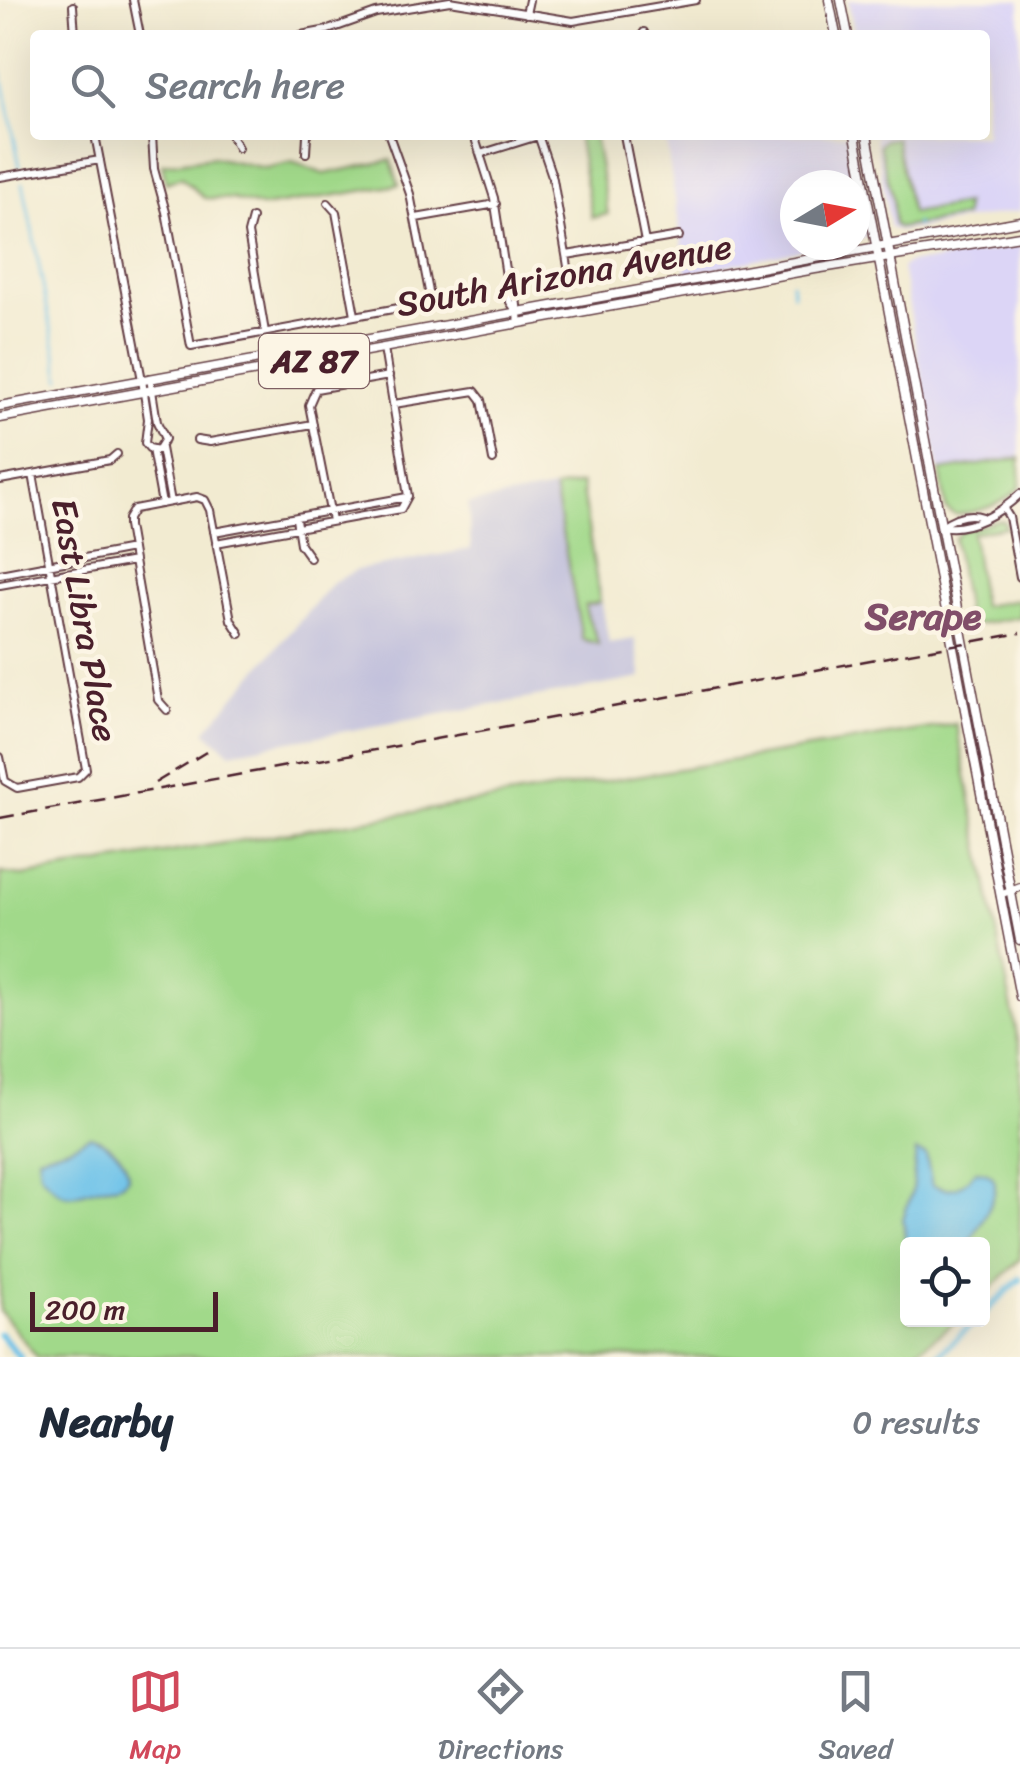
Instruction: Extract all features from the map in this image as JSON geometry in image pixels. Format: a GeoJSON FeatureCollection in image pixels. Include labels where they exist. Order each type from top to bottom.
{"type":"FeatureCollection","features":[{"type":"Feature","properties":{"kind":"main road"},"geometry":{"type":"LineString","coordinates":[[829,0],[835,30]]}},
{"type":"Feature","properties":{"kind":"main road"},"geometry":{"type":"LineString","coordinates":[[841,0],[847,30]]}},
{"type":"Feature","properties":{"kind":"main road"},"geometry":{"type":"LineString","coordinates":[[856,140],[1020,998]]}},
{"type":"Feature","properties":{"kind":"main road"},"geometry":{"type":"LineString","coordinates":[[868,140],[1016,894],[1020,940]]}},
{"type":"Feature","properties":{"kind":"main road","name":"South Arizona Avenue"},"geometry":{"type":"LineString","coordinates":[[0,406],[1020,221]]}},
{"type":"Feature","properties":{"kind":"main road","name":"South Arizona Avenue"},"geometry":{"type":"LineString","coordinates":[[0,418],[879,258],[1020,236]]}},
{"type":"Feature","properties":{"kind":"main road"},"geometry":{"type":"LineString","coordinates":[[706,278],[708,289]]}},
{"type":"Feature","properties":{"kind":"main road"},"geometry":{"type":"LineString","coordinates":[[958,675],[970,672]]}},
{"type":"Feature","properties":{"kind":"street"},"geometry":{"type":"LineString","coordinates":[[133,0],[139,30]]}},
{"type":"Feature","properties":{"kind":"street"},"geometry":{"type":"LineString","coordinates":[[526,14],[529,0]]}},
{"type":"Feature","properties":{"kind":"street"},"geometry":{"type":"LineString","coordinates":[[318,30],[404,4],[450,1],[573,21],[696,0]]}},
{"type":"Feature","properties":{"kind":"street"},"geometry":{"type":"LineString","coordinates":[[73,6],[74,30]]}},
{"type":"Feature","properties":{"kind":"street"},"geometry":{"type":"LineString","coordinates":[[96,140],[148,391],[166,439],[157,449],[162,504]]}},
{"type":"Feature","properties":{"kind":"street"},"geometry":{"type":"LineString","coordinates":[[152,140],[154,169],[191,346],[430,302],[416,218],[391,140]]}},
{"type":"Feature","properties":{"kind":"street"},"geometry":{"type":"LineString","coordinates":[[233,140],[238,148]]}},
{"type":"Feature","properties":{"kind":"street"},"geometry":{"type":"LineString","coordinates":[[306,153],[307,140]]}},
{"type":"Feature","properties":{"kind":"street"},"geometry":{"type":"LineString","coordinates":[[476,140],[496,204],[507,270],[514,279],[519,323]]}},
{"type":"Feature","properties":{"kind":"street"},"geometry":{"type":"LineString","coordinates":[[480,154],[523,140]]}},
{"type":"Feature","properties":{"kind":"street"},"geometry":{"type":"LineString","coordinates":[[541,140],[553,179],[571,284]]}},
{"type":"Feature","properties":{"kind":"street"},"geometry":{"type":"LineString","coordinates":[[625,140],[644,242]]}},
{"type":"Feature","properties":{"kind":"street"},"geometry":{"type":"LineString","coordinates":[[0,177],[100,160]]}},
{"type":"Feature","properties":{"kind":"street"},"geometry":{"type":"LineString","coordinates":[[328,204],[336,212],[356,315]]}},
{"type":"Feature","properties":{"kind":"street"},"geometry":{"type":"LineString","coordinates":[[416,218],[496,204]]}},
{"type":"Feature","properties":{"kind":"street"},"geometry":{"type":"LineString","coordinates":[[252,218],[248,234],[265,332]]}},
{"type":"Feature","properties":{"kind":"street"},"geometry":{"type":"LineString","coordinates":[[567,255],[678,236]]}},
{"type":"Feature","properties":{"kind":"street"},"geometry":{"type":"LineString","coordinates":[[214,532],[296,518],[401,509],[408,496],[384,348]]}},
{"type":"Feature","properties":{"kind":"street"},"geometry":{"type":"LineString","coordinates":[[331,517],[310,400],[316,388],[389,376]]}},
{"type":"Feature","properties":{"kind":"street"},"geometry":{"type":"LineString","coordinates":[[394,404],[471,390],[478,393],[493,460]]}},
{"type":"Feature","properties":{"kind":"street"},"geometry":{"type":"LineString","coordinates":[[148,391],[144,440],[157,449],[172,502]]}},
{"type":"Feature","properties":{"kind":"street"},"geometry":{"type":"LineString","coordinates":[[197,440],[210,442],[313,424]]}},
{"type":"Feature","properties":{"kind":"street"},"geometry":{"type":"LineString","coordinates":[[0,480],[110,460],[118,454]]}},
{"type":"Feature","properties":{"kind":"street","name":"East Libra Place"},"geometry":{"type":"LineString","coordinates":[[0,757],[5,781],[18,788],[83,774],[86,764],[33,474]]}},
{"type":"Feature","properties":{"kind":"street"},"geometry":{"type":"LineString","coordinates":[[942,526],[952,518],[982,518],[1004,509],[1020,494]]}},
{"type":"Feature","properties":{"kind":"street"},"geometry":{"type":"LineString","coordinates":[[167,710],[158,700],[132,549],[128,518],[134,509],[196,498],[205,500],[231,620],[240,634]]}},
{"type":"Feature","properties":{"kind":"street"},"geometry":{"type":"LineString","coordinates":[[1004,509],[1010,519],[1020,577]]}},
{"type":"Feature","properties":{"kind":"street"},"geometry":{"type":"LineString","coordinates":[[216,543],[299,528],[331,517]]}},
{"type":"Feature","properties":{"kind":"street"},"geometry":{"type":"LineString","coordinates":[[296,518],[300,544],[310,558]]}},
{"type":"Feature","properties":{"kind":"street"},"geometry":{"type":"LineString","coordinates":[[0,574],[132,549]]}},
{"type":"Feature","properties":{"kind":"street"},"geometry":{"type":"LineString","coordinates":[[0,585],[134,561]]}},
{"type":"Feature","properties":{"kind":"street"},"geometry":{"type":"LineString","coordinates":[[1000,895],[1016,894],[1020,887]]}},
{"type":"Feature","properties":{"kind":"shaded area"},"geometry":{"type":"Polygon","coordinates":[[[848,0],[1020,0],[1020,211],[900,231],[890,228],[876,140],[990,140],[990,30],[854,30],[848,0]]]}},
{"type":"Feature","properties":{"kind":"shaded area"},"geometry":{"type":"Polygon","coordinates":[[[666,140],[849,140],[854,170],[780,170],[780,254],[687,274],[666,140]]]}},
{"type":"Feature","properties":{"kind":"shaded area"},"geometry":{"type":"Polygon","coordinates":[[[1020,246],[1020,457],[939,471],[902,268],[909,262],[1020,246]]]}},
{"type":"Feature","properties":{"kind":"shaded area"},"geometry":{"type":"Polygon","coordinates":[[[581,484],[609,643],[635,639],[642,678],[230,752],[205,731],[333,582],[357,570],[471,549],[468,504],[581,484]]]}},
{"type":"Feature","properties":{"kind":"green space"},"geometry":{"type":"Polygon","coordinates":[[[578,140],[595,140],[608,214],[592,218],[578,140]]]}},
{"type":"Feature","properties":{"kind":"green space"},"geometry":{"type":"Polygon","coordinates":[[[884,140],[896,140],[911,213],[965,204],[964,217],[899,228],[894,225],[893,200],[879,145],[884,140]]]}},
{"type":"Feature","properties":{"kind":"green space"},"geometry":{"type":"Polygon","coordinates":[[[213,157],[265,168],[293,162],[324,174],[391,160],[399,185],[262,207],[232,199],[204,198],[181,177],[166,183],[162,164],[213,157]]]}},
{"type":"Feature","properties":{"kind":"green space"},"geometry":{"type":"Polygon","coordinates":[[[1020,458],[1020,488],[1005,499],[990,507],[955,515],[946,509],[940,471],[1020,458]]]}},
{"type":"Feature","properties":{"kind":"green space"},"geometry":{"type":"Polygon","coordinates":[[[581,484],[600,602],[585,606],[598,644],[582,639],[554,489],[581,484]]]}},
{"type":"Feature","properties":{"kind":"green space"},"geometry":{"type":"Polygon","coordinates":[[[1004,521],[1006,527],[972,533],[982,606],[1018,600],[1020,617],[968,626],[954,539],[961,531],[1004,521]]]}},
{"type":"Feature","properties":{"kind":"green space"},"geometry":{"type":"Polygon","coordinates":[[[956,724],[1020,1050],[1020,1259],[990,1290],[990,1237],[900,1237],[900,1327],[949,1327],[907,1357],[37,1357],[0,1311],[0,873],[22,876],[956,724]]]}},
{"type":"Feature","properties":{"kind":"water"},"geometry":{"type":"Polygon","coordinates":[[[90,1136],[116,1151],[125,1163],[128,1177],[118,1185],[72,1195],[61,1193],[40,1173],[38,1156],[90,1136]]]}},
{"type":"Feature","properties":{"kind":"water"},"geometry":{"type":"Polygon","coordinates":[[[916,1152],[926,1155],[932,1185],[956,1187],[976,1171],[989,1174],[995,1191],[973,1237],[905,1237],[903,1219],[912,1192],[916,1152]]]}},
{"type":"Feature","properties":{"kind":"waterway"},"geometry":{"type":"LineString","coordinates":[[0,65],[20,167]]}},
{"type":"Feature","properties":{"kind":"waterway"},"geometry":{"type":"LineString","coordinates":[[23,183],[61,379]]}},
{"type":"Feature","properties":{"kind":"waterway"},"geometry":{"type":"LineString","coordinates":[[792,282],[793,294]]}},
{"type":"Feature","properties":{"kind":"waterway"},"geometry":{"type":"LineString","coordinates":[[990,1307],[1020,1279]]}},
{"type":"Feature","properties":{"kind":"waterway"},"geometry":{"type":"LineString","coordinates":[[936,1357],[969,1327]]}},
{"type":"Feature","properties":{"kind":"waterway"},"geometry":{"type":"LineString","coordinates":[[0,1334],[20,1357]]}},
{"type":"Feature","properties":{"kind":"railway"},"geometry":{"type":"LineString","coordinates":[[0,818],[1020,633]]}},
{"type":"Feature","properties":{"kind":"railway"},"geometry":{"type":"LineString","coordinates":[[155,783],[206,752]]}},
{"type":"Feature","properties":{"kind":"district","name":"Serape"},"geometry":{"type":"Point","coordinates":[923,616]}}]}
